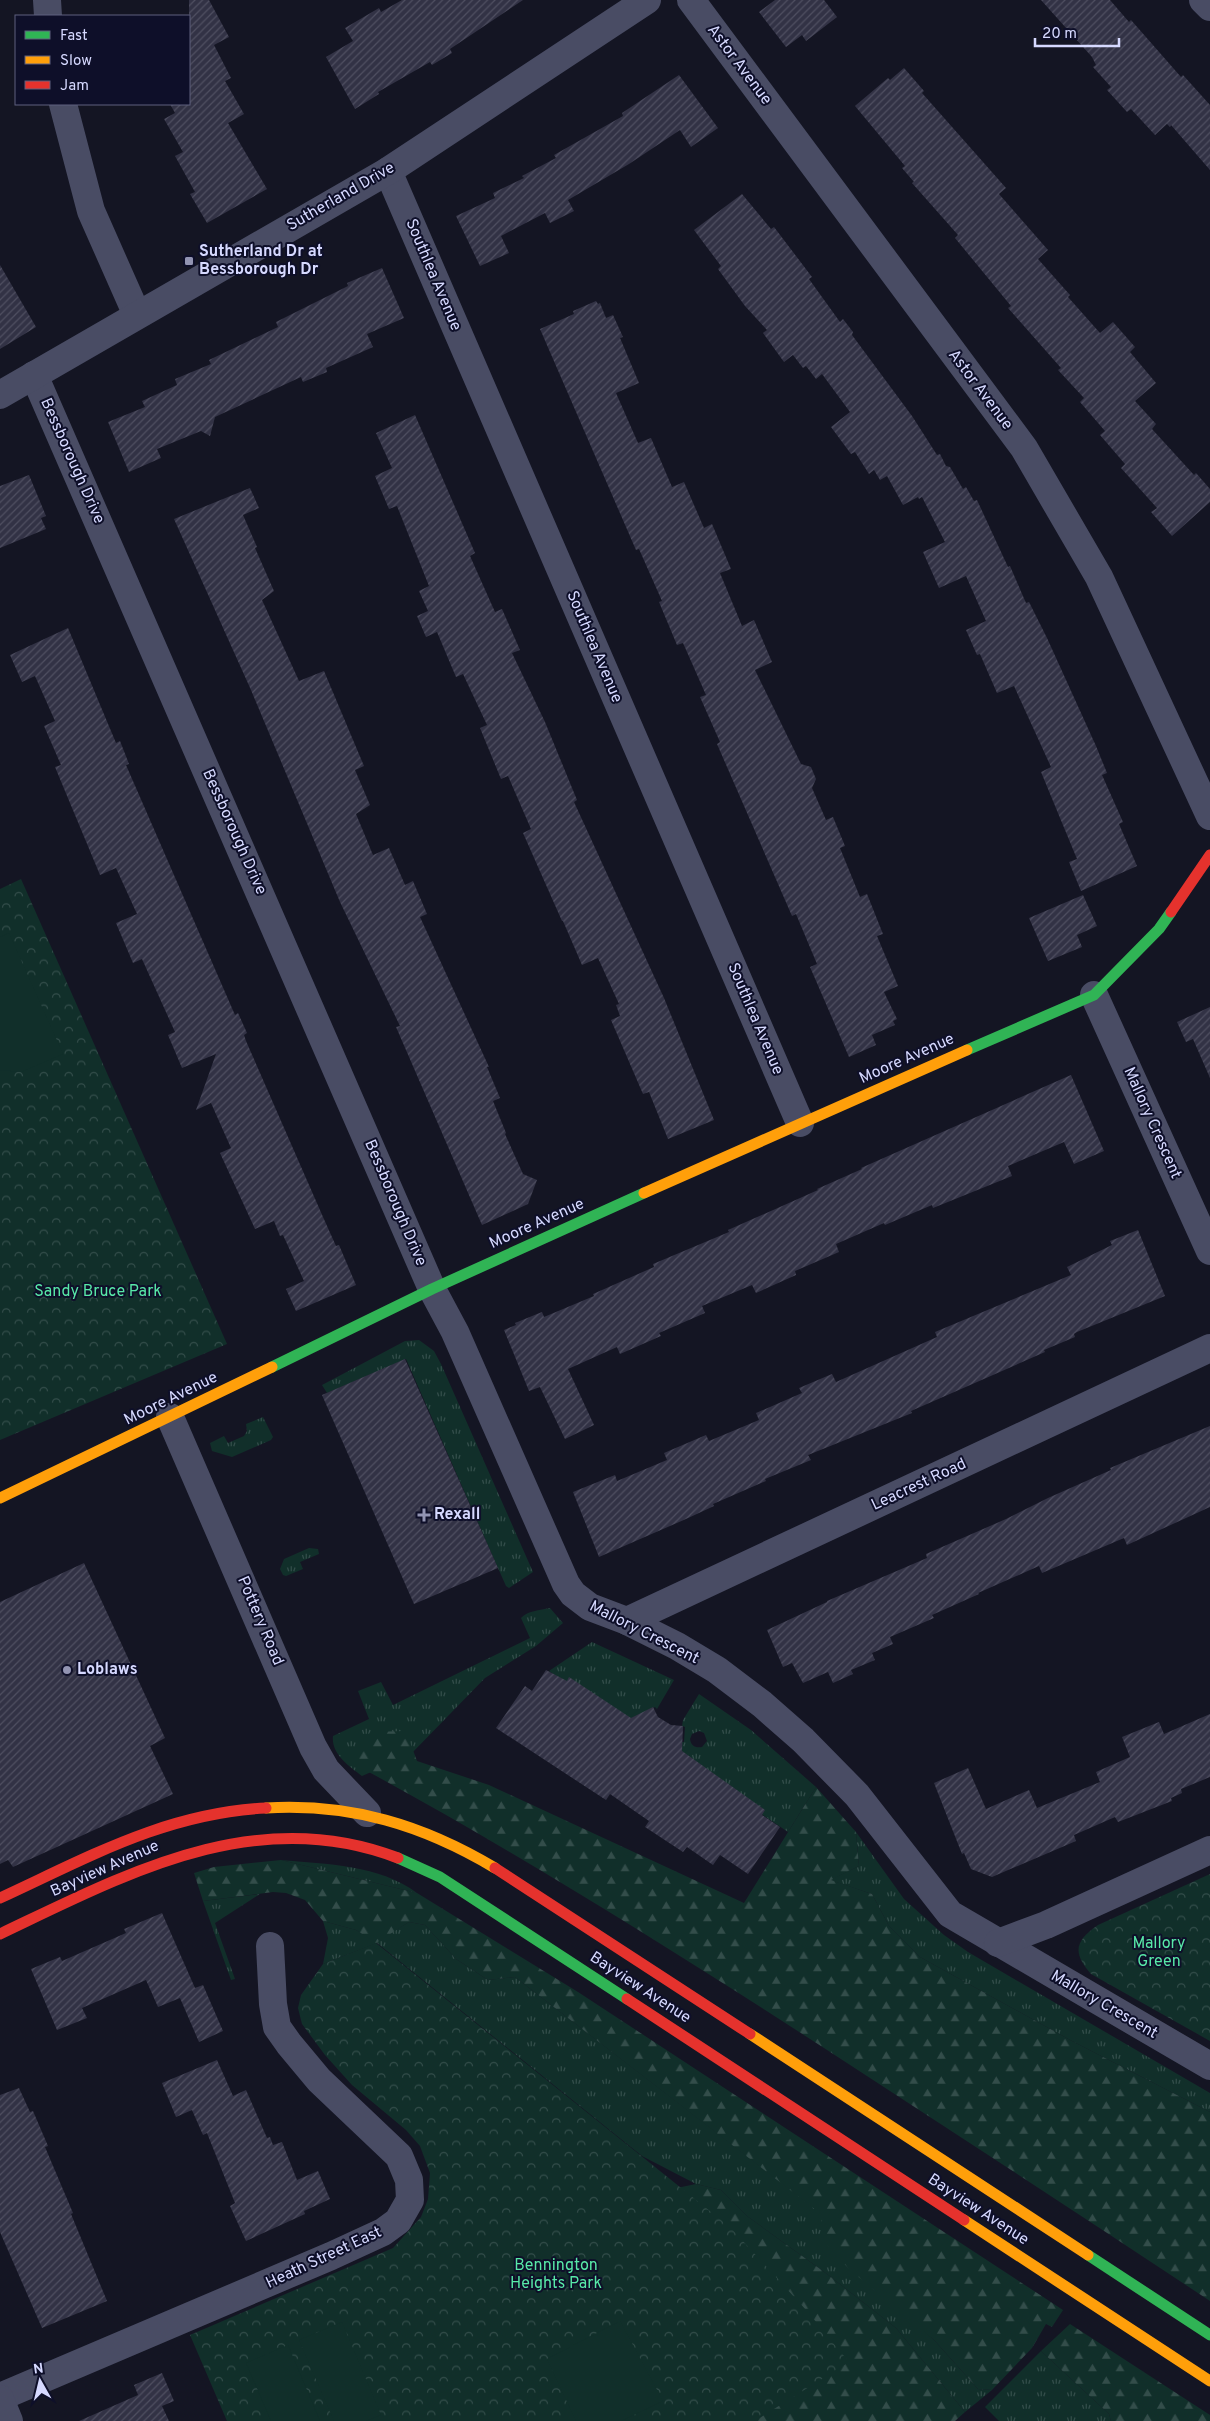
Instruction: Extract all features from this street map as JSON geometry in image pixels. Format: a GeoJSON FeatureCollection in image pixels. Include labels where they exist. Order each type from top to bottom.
{"type":"FeatureCollection","features":[{"type":"Feature","properties":{"kind":"main road"},"geometry":{"type":"LineString","coordinates":[[1094,995],[1159,929],[1210,855]]}},
{"type":"Feature","properties":{"kind":"main road","name":"Moore Avenue"},"geometry":{"type":"LineString","coordinates":[[0,1498],[432,1289],[800,1123],[1094,995]]}},
{"type":"Feature","properties":{"kind":"main road","name":"Bayview Avenue"},"geometry":{"type":"LineString","coordinates":[[0,1898],[144,1832],[202,1816],[267,1806],[316,1807],[367,1813],[420,1830],[469,1853],[515,1880],[1210,2335]]}},
{"type":"Feature","properties":{"kind":"main road","name":"Bayview Avenue"},"geometry":{"type":"LineString","coordinates":[[0,1934],[151,1864],[204,1847],[266,1838],[312,1838],[356,1846],[389,1855],[448,1882],[1210,2381]]}},
{"type":"Feature","properties":{"kind":"street"},"geometry":{"type":"LineString","coordinates":[[47,0],[48,15]]}},
{"type":"Feature","properties":{"kind":"street","name":"Sutherland Drive"},"geometry":{"type":"LineString","coordinates":[[0,394],[388,171],[647,0]]}},
{"type":"Feature","properties":{"kind":"street","name":"Astor Avenue"},"geometry":{"type":"LineString","coordinates":[[691,0],[1024,448],[1099,577],[1210,816]]}},
{"type":"Feature","properties":{"kind":"street"},"geometry":{"type":"LineString","coordinates":[[1203,0],[1210,7]]}},
{"type":"Feature","properties":{"kind":"street"},"geometry":{"type":"LineString","coordinates":[[62,105],[91,211],[137,315]]}},
{"type":"Feature","properties":{"kind":"street","name":"Southlea Avenue"},"geometry":{"type":"LineString","coordinates":[[388,171],[800,1123]]}},
{"type":"Feature","properties":{"kind":"street","name":"Bessborough Drive"},"geometry":{"type":"LineString","coordinates":[[34,375],[432,1289]]}},
{"type":"Feature","properties":{"kind":"street","name":"Mallory Crescent"},"geometry":{"type":"LineString","coordinates":[[1094,995],[1210,1251]]}},
{"type":"Feature","properties":{"kind":"street","name":"Mallory Crescent"},"geometry":{"type":"LineString","coordinates":[[432,1289],[455,1332],[566,1584],[573,1594],[590,1607],[627,1621],[677,1646],[717,1670],[762,1704],[804,1740],[857,1795],[950,1914],[1210,2066]]}},
{"type":"Feature","properties":{"kind":"street","name":"Leacrest Road"},"geometry":{"type":"LineString","coordinates":[[627,1621],[1210,1348]]}},
{"type":"Feature","properties":{"kind":"street","name":"Pottery Road"},"geometry":{"type":"LineString","coordinates":[[170,1417],[313,1747],[326,1770],[367,1813]]}},
{"type":"Feature","properties":{"kind":"street"},"geometry":{"type":"LineString","coordinates":[[998,1943],[1046,1925],[1210,1850]]}},
{"type":"Feature","properties":{"kind":"street","name":"Heath Street East"},"geometry":{"type":"LineString","coordinates":[[0,2398],[331,2256],[383,2232],[398,2221],[410,2200],[409,2180],[399,2156],[319,2080],[277,2027],[273,2004],[270,1946]]}},
{"type":"Feature","properties":{"kind":"street"},"geometry":{"type":"LineString","coordinates":[[0,2398],[9,2421]]}},
{"type":"Feature","properties":{"kind":"green space","name":"Sandy Bruce Park"},"geometry":{"type":"Polygon","coordinates":[[[21,879],[227,1344],[0,1440],[0,889],[21,879]]]}},
{"type":"Feature","properties":{"kind":"green space"},"geometry":{"type":"Polygon","coordinates":[[[9,933],[63,1054],[21,1072],[0,1070],[0,937],[9,933]]]}},
{"type":"Feature","properties":{"kind":"green space"},"geometry":{"type":"Polygon","coordinates":[[[419,1340],[434,1351],[441,1364],[533,1572],[509,1588],[506,1586],[406,1359],[327,1393],[322,1385],[405,1341],[419,1340]]]}},
{"type":"Feature","properties":{"kind":"green space"},"geometry":{"type":"Polygon","coordinates":[[[263,1417],[273,1437],[271,1440],[232,1457],[212,1451],[210,1443],[224,1436],[228,1443],[244,1436],[247,1431],[246,1424],[263,1417]]]}},
{"type":"Feature","properties":{"kind":"green space"},"geometry":{"type":"Polygon","coordinates":[[[309,1548],[318,1549],[319,1554],[300,1562],[303,1569],[286,1576],[283,1575],[280,1569],[284,1559],[309,1548]]]}},
{"type":"Feature","properties":{"kind":"green space"},"geometry":{"type":"Polygon","coordinates":[[[550,1608],[563,1623],[536,1646],[485,1678],[410,1755],[362,1776],[338,1754],[333,1742],[333,1736],[369,1719],[358,1691],[381,1682],[393,1705],[530,1638],[521,1618],[530,1612],[550,1608]]]}},
{"type":"Feature","properties":{"kind":"green space"},"geometry":{"type":"Polygon","coordinates":[[[592,1642],[674,1680],[657,1709],[655,1707],[641,1715],[638,1731],[549,1671],[592,1642]]]}},
{"type":"Feature","properties":{"kind":"green space"},"geometry":{"type":"Polygon","coordinates":[[[699,1694],[751,1730],[816,1787],[788,1832],[687,1764],[679,1751],[680,1742],[684,1742],[685,1727],[682,1726],[683,1720],[699,1694]],[[699,1731],[692,1734],[690,1739],[692,1745],[702,1747],[707,1741],[704,1733],[699,1731]]]}},
{"type":"Feature","properties":{"kind":"green space"},"geometry":{"type":"Polygon","coordinates":[[[406,1731],[417,1761],[489,1785],[744,1903],[816,1787],[856,1832],[859,1866],[831,1880],[872,1894],[889,1926],[920,1957],[1072,2041],[1210,2112],[1210,2301],[709,1974],[476,1832],[356,1765],[370,1732],[406,1731]]]}},
{"type":"Feature","properties":{"kind":"green space"},"geometry":{"type":"Polygon","coordinates":[[[856,1832],[904,1899],[944,1935],[968,1952],[1210,2093],[1210,2112],[1072,2041],[920,1957],[889,1926],[872,1894],[830,1880],[859,1866],[856,1832]]]}},
{"type":"Feature","properties":{"kind":"green space"},"geometry":{"type":"Polygon","coordinates":[[[281,1860],[334,1865],[370,1871],[402,1884],[417,1893],[281,1860]]]}},
{"type":"Feature","properties":{"kind":"green space"},"geometry":{"type":"Polygon","coordinates":[[[281,1860],[417,1893],[578,1992],[1063,2310],[1052,2327],[1046,2324],[1032,2348],[992,2390],[978,2389],[934,2340],[850,2270],[822,2240],[821,2214],[515,1977],[488,1980],[456,1959],[425,1925],[409,1922],[376,1943],[356,1930],[323,1921],[305,1900],[286,1893],[273,1892],[203,1901],[194,1873],[214,1867],[281,1860]]]}},
{"type":"Feature","properties":{"kind":"green space","name":"Mallory Green"},"geometry":{"type":"Polygon","coordinates":[[[1210,1874],[1210,2041],[1091,1974],[1081,1959],[1079,1947],[1085,1936],[1098,1925],[1210,1874]]]}},
{"type":"Feature","properties":{"kind":"green space"},"geometry":{"type":"Polygon","coordinates":[[[260,1894],[215,1923],[235,1979],[231,1980],[203,1901],[260,1894]]]}},
{"type":"Feature","properties":{"kind":"green space"},"geometry":{"type":"Polygon","coordinates":[[[323,1921],[356,1930],[376,1942],[409,1922],[425,1925],[456,1959],[488,1980],[515,1977],[822,2214],[823,2240],[934,2340],[978,2389],[992,2390],[965,2412],[896,2328],[827,2274],[747,2216],[721,2190],[696,2184],[642,2156],[377,1943],[323,1964],[328,1938],[323,1921]]]}},
{"type":"Feature","properties":{"kind":"green space","name":"Bennington Heights Park"},"geometry":{"type":"Polygon","coordinates":[[[376,1943],[731,2228],[807,2311],[849,2362],[755,2421],[227,2421],[190,2335],[393,2248],[421,2217],[428,2199],[430,2173],[420,2146],[406,2130],[352,2085],[325,2055],[302,2024],[298,2008],[301,1995],[323,1964],[376,1943]]]}},
{"type":"Feature","properties":{"kind":"green space"},"geometry":{"type":"Polygon","coordinates":[[[696,2184],[721,2190],[747,2216],[827,2274],[896,2328],[965,2412],[955,2421],[683,2421],[667,2190],[696,2184]]]}},
{"type":"Feature","properties":{"kind":"green space"},"geometry":{"type":"Polygon","coordinates":[[[620,2321],[663,2401],[621,2421],[576,2421],[547,2359],[620,2321]]]}},
{"type":"Feature","properties":{"kind":"green space"},"geometry":{"type":"Polygon","coordinates":[[[342,2322],[381,2415],[366,2421],[334,2421],[299,2340],[342,2322]]]}},
{"type":"Feature","properties":{"kind":"green space"},"geometry":{"type":"Polygon","coordinates":[[[1070,2324],[1210,2415],[1210,2421],[1111,2421],[1109,2414],[1041,2351],[1070,2324]]]}},
{"type":"Feature","properties":{"kind":"green space"},"geometry":{"type":"Polygon","coordinates":[[[288,2345],[320,2421],[271,2421],[246,2363],[288,2345]]]}},
{"type":"Feature","properties":{"kind":"green space"},"geometry":{"type":"Polygon","coordinates":[[[1041,2351],[1109,2414],[1111,2421],[999,2421],[985,2407],[1041,2351]]]}},
{"type":"Feature","properties":{"kind":"building"},"geometry":{"type":"Polygon","coordinates":[[[189,0],[209,0],[229,37],[214,45],[231,78],[225,81],[244,114],[228,123],[267,189],[207,223],[190,194],[195,192],[175,156],[183,152],[164,119],[175,113],[171,105],[190,105],[189,0]]]}},
{"type":"Feature","properties":{"kind":"building"},"geometry":{"type":"Polygon","coordinates":[[[402,0],[523,0],[450,49],[452,53],[432,65],[430,62],[378,92],[379,94],[355,109],[326,57],[353,41],[345,28],[379,8],[381,12],[402,0]]]}},
{"type":"Feature","properties":{"kind":"building"},"geometry":{"type":"Polygon","coordinates":[[[775,0],[824,0],[837,17],[806,41],[802,35],[786,47],[759,12],[775,0]]]}},
{"type":"Feature","properties":{"kind":"building"},"geometry":{"type":"Polygon","coordinates":[[[1041,0],[1110,0],[1129,22],[1131,20],[1181,77],[1183,75],[1210,105],[1210,170],[1171,125],[1170,127],[1167,124],[1155,135],[1131,109],[1127,112],[1107,90],[1111,87],[1093,67],[1096,65],[1092,57],[1041,0]]]}},
{"type":"Feature","properties":{"kind":"building"},"geometry":{"type":"Polygon","coordinates":[[[904,68],[924,91],[922,93],[1006,188],[999,194],[1048,250],[1038,259],[1070,295],[1068,297],[1100,333],[1113,322],[1135,347],[1130,352],[1156,383],[1135,401],[1156,424],[1152,429],[1194,475],[1196,473],[1210,489],[1210,502],[1172,536],[1151,512],[1157,508],[1121,468],[1125,464],[1100,435],[1105,431],[1080,402],[1084,398],[1058,370],[1061,368],[1008,308],[1011,306],[955,238],[958,235],[912,183],[914,182],[902,168],[905,166],[855,106],[888,78],[890,80],[904,68]]]}},
{"type":"Feature","properties":{"kind":"building"},"geometry":{"type":"Polygon","coordinates":[[[679,75],[718,128],[691,147],[680,130],[629,164],[568,200],[574,211],[550,223],[545,213],[501,236],[509,253],[480,266],[456,216],[495,198],[493,193],[524,178],[522,176],[556,158],[554,155],[623,116],[622,113],[679,75]]]}},
{"type":"Feature","properties":{"kind":"building"},"geometry":{"type":"Polygon","coordinates":[[[742,194],[771,229],[774,227],[812,277],[809,279],[840,322],[843,319],[853,332],[852,335],[912,416],[937,455],[940,454],[946,466],[950,467],[963,489],[966,487],[974,501],[977,500],[1026,603],[1029,602],[1047,638],[1096,746],[1107,773],[1102,775],[1123,822],[1119,824],[1137,866],[1081,891],[1069,862],[1077,859],[1041,772],[1051,767],[1014,686],[997,693],[980,654],[977,655],[966,630],[986,621],[966,576],[939,588],[923,552],[945,542],[922,497],[919,499],[918,497],[903,505],[887,476],[880,480],[874,470],[869,474],[855,452],[851,454],[831,427],[850,412],[822,374],[816,379],[806,366],[803,368],[793,355],[784,362],[763,333],[767,330],[745,306],[718,269],[721,266],[694,230],[742,194]]]}},
{"type":"Feature","properties":{"kind":"building"},"geometry":{"type":"Polygon","coordinates":[[[0,265],[36,327],[0,349],[0,265]]]}},
{"type":"Feature","properties":{"kind":"building"},"geometry":{"type":"Polygon","coordinates":[[[382,268],[404,318],[367,334],[373,347],[326,368],[327,372],[303,382],[301,377],[215,417],[210,436],[201,431],[157,449],[161,458],[129,472],[108,422],[145,407],[142,401],[177,385],[175,379],[211,364],[209,360],[278,327],[276,322],[348,286],[347,283],[382,268]]]}},
{"type":"Feature","properties":{"kind":"building"},"geometry":{"type":"Polygon","coordinates":[[[596,301],[598,304],[600,303],[606,318],[613,315],[623,337],[620,338],[639,383],[616,393],[638,443],[651,438],[672,487],[684,482],[704,528],[712,524],[731,569],[720,573],[742,626],[754,620],[772,662],[755,670],[801,764],[811,767],[816,779],[812,788],[826,820],[833,817],[845,846],[840,848],[860,897],[867,894],[883,934],[877,936],[898,986],[884,992],[897,1019],[893,1021],[895,1025],[872,1035],[876,1045],[849,1057],[810,967],[817,964],[796,914],[792,916],[717,744],[720,742],[700,697],[706,695],[683,643],[677,645],[659,602],[662,601],[639,549],[636,550],[540,329],[574,314],[573,311],[596,301]]]}},
{"type":"Feature","properties":{"kind":"building"},"geometry":{"type":"Polygon","coordinates":[[[415,415],[475,553],[470,556],[495,612],[502,609],[520,650],[512,653],[545,722],[577,800],[574,802],[664,998],[714,1120],[668,1139],[649,1092],[643,1094],[611,1020],[620,1016],[616,1005],[619,1004],[598,958],[582,965],[523,833],[531,829],[508,776],[501,779],[480,728],[487,725],[463,674],[456,677],[437,632],[426,637],[417,616],[428,611],[419,591],[429,586],[397,506],[389,509],[375,476],[392,468],[376,433],[415,415]]]}},
{"type":"Feature","properties":{"kind":"building"},"geometry":{"type":"Polygon","coordinates":[[[29,475],[46,516],[41,518],[46,529],[0,548],[0,486],[29,475]]]}},
{"type":"Feature","properties":{"kind":"building"},"geometry":{"type":"Polygon","coordinates":[[[250,488],[259,508],[243,515],[274,591],[262,600],[299,681],[324,671],[364,766],[355,770],[370,805],[356,814],[373,855],[389,848],[405,885],[413,881],[427,914],[420,917],[489,1067],[487,1067],[500,1098],[493,1101],[505,1134],[523,1174],[537,1180],[528,1204],[482,1225],[396,1027],[400,1026],[340,902],[251,690],[174,519],[250,488]]]}},
{"type":"Feature","properties":{"kind":"building"},"geometry":{"type":"Polygon","coordinates":[[[68,628],[116,743],[120,741],[129,764],[126,765],[235,1015],[238,1013],[247,1033],[244,1035],[246,1041],[323,1217],[336,1246],[339,1245],[356,1285],[296,1311],[286,1289],[304,1281],[283,1235],[280,1236],[274,1221],[255,1229],[220,1153],[231,1148],[211,1103],[196,1110],[216,1054],[182,1068],[168,1035],[175,1032],[142,959],[133,963],[116,923],[137,914],[116,868],[100,875],[55,767],[61,765],[44,726],[55,721],[35,676],[22,682],[10,655],[68,628]]]}},
{"type":"Feature","properties":{"kind":"building"},"geometry":{"type":"Polygon","coordinates":[[[1083,895],[1097,926],[1077,935],[1082,947],[1048,961],[1029,918],[1083,895]]]}},
{"type":"Feature","properties":{"kind":"building"},"geometry":{"type":"Polygon","coordinates":[[[1210,1007],[1210,1078],[1193,1039],[1186,1042],[1177,1022],[1210,1007]]]}},
{"type":"Feature","properties":{"kind":"building"},"geometry":{"type":"Polygon","coordinates":[[[1071,1075],[1104,1151],[1074,1164],[1064,1142],[1008,1166],[1012,1176],[933,1208],[932,1205],[885,1225],[884,1223],[836,1244],[839,1252],[795,1271],[796,1275],[756,1293],[752,1285],[702,1306],[705,1313],[659,1333],[661,1336],[620,1354],[617,1347],[568,1369],[594,1425],[565,1439],[540,1387],[529,1391],[504,1330],[516,1325],[515,1323],[542,1312],[544,1317],[594,1296],[593,1294],[654,1267],[653,1264],[729,1232],[728,1230],[818,1190],[861,1168],[1071,1075]]]}},
{"type":"Feature","properties":{"kind":"building"},"geometry":{"type":"Polygon","coordinates":[[[1138,1230],[1165,1296],[1077,1332],[1074,1334],[1075,1337],[1044,1350],[1045,1352],[911,1411],[912,1413],[808,1455],[811,1460],[765,1479],[766,1481],[713,1504],[714,1506],[599,1557],[573,1492],[615,1475],[617,1481],[667,1460],[664,1453],[706,1435],[709,1441],[759,1420],[756,1413],[802,1393],[799,1388],[832,1374],[836,1382],[937,1337],[935,1332],[1071,1275],[1067,1267],[1112,1245],[1110,1241],[1138,1230]]]}},
{"type":"Feature","properties":{"kind":"building","name":"Rexall"},"geometry":{"type":"Polygon","coordinates":[[[405,1359],[498,1568],[414,1604],[322,1395],[405,1359]]]}},
{"type":"Feature","properties":{"kind":"building"},"geometry":{"type":"Polygon","coordinates":[[[1210,1426],[1210,1507],[1127,1545],[1124,1538],[1042,1573],[1039,1566],[978,1593],[932,1615],[934,1618],[890,1637],[893,1644],[872,1653],[875,1660],[851,1670],[853,1674],[833,1683],[828,1672],[803,1683],[792,1663],[783,1667],[767,1630],[827,1601],[927,1558],[926,1554],[1111,1470],[1110,1468],[1210,1426]]]}},
{"type":"Feature","properties":{"kind":"building","name":"Loblaws"},"geometry":{"type":"Polygon","coordinates":[[[84,1563],[165,1738],[150,1746],[173,1794],[13,1867],[8,1860],[0,1864],[0,1602],[84,1563]]]}},
{"type":"Feature","properties":{"kind":"building"},"geometry":{"type":"Polygon","coordinates":[[[546,1670],[567,1681],[569,1677],[631,1718],[653,1707],[658,1717],[671,1725],[683,1726],[682,1751],[765,1810],[762,1815],[780,1827],[748,1874],[720,1855],[713,1865],[687,1847],[683,1852],[645,1827],[649,1821],[610,1794],[606,1800],[496,1728],[525,1686],[532,1691],[546,1670]]]}},
{"type":"Feature","properties":{"kind":"building"},"geometry":{"type":"Polygon","coordinates":[[[1210,1714],[1210,1777],[1181,1789],[1182,1793],[1171,1798],[1172,1801],[1118,1822],[1115,1817],[1074,1835],[1076,1841],[992,1877],[971,1869],[964,1853],[962,1854],[934,1783],[968,1768],[986,1809],[1029,1790],[1037,1808],[1100,1782],[1096,1772],[1130,1757],[1122,1737],[1159,1722],[1164,1734],[1210,1714]]]}},
{"type":"Feature","properties":{"kind":"building"},"geometry":{"type":"Polygon","coordinates":[[[162,1913],[195,1988],[203,1985],[223,2031],[199,2042],[180,1998],[158,2007],[146,1980],[82,2008],[87,2018],[57,2030],[31,1969],[60,1957],[62,1961],[126,1933],[124,1929],[162,1913]]]}},
{"type":"Feature","properties":{"kind":"building"},"geometry":{"type":"Polygon","coordinates":[[[217,2060],[233,2096],[246,2090],[267,2138],[270,2137],[273,2145],[282,2142],[297,2180],[318,2171],[330,2199],[304,2211],[305,2214],[246,2241],[230,2206],[235,2203],[207,2133],[203,2135],[192,2110],[176,2117],[162,2083],[217,2060]]]}},
{"type":"Feature","properties":{"kind":"building"},"geometry":{"type":"Polygon","coordinates":[[[19,2088],[30,2112],[33,2111],[48,2146],[45,2147],[107,2301],[42,2328],[0,2232],[0,2095],[19,2088]]]}},
{"type":"Feature","properties":{"kind":"building"},"geometry":{"type":"Polygon","coordinates":[[[162,2373],[174,2401],[162,2406],[169,2421],[79,2421],[138,2395],[134,2385],[162,2373]]]}},
{"type":"Feature","properties":{"kind":"traffic: fast"},"geometry":{"type":"LineString","coordinates":[[967,1050],[1094,995],[1159,929],[1171,912]]}},
{"type":"Feature","properties":{"kind":"traffic: fast"},"geometry":{"type":"LineString","coordinates":[[272,1367],[432,1289],[644,1193]]}},
{"type":"Feature","properties":{"kind":"traffic: fast"},"geometry":{"type":"LineString","coordinates":[[398,1858],[440,1877],[627,1999]]}},
{"type":"Feature","properties":{"kind":"traffic: fast"},"geometry":{"type":"LineString","coordinates":[[1088,2255],[1210,2335]]}},
{"type":"Feature","properties":{"kind":"traffic: slow"},"geometry":{"type":"LineString","coordinates":[[644,1193],[967,1050]]}},
{"type":"Feature","properties":{"kind":"traffic: slow"},"geometry":{"type":"LineString","coordinates":[[0,1498],[272,1367]]}},
{"type":"Feature","properties":{"kind":"traffic: slow"},"geometry":{"type":"LineString","coordinates":[[266,1808],[328,1809],[357,1813],[385,1820],[441,1840],[495,1868]]}},
{"type":"Feature","properties":{"kind":"traffic: slow"},"geometry":{"type":"LineString","coordinates":[[750,2034],[1088,2255]]}},
{"type":"Feature","properties":{"kind":"traffic: slow"},"geometry":{"type":"LineString","coordinates":[[964,2220],[1210,2381]]}},
{"type":"Feature","properties":{"kind":"traffic: jam"},"geometry":{"type":"LineString","coordinates":[[1171,912],[1210,855]]}},
{"type":"Feature","properties":{"kind":"traffic: jam"},"geometry":{"type":"LineString","coordinates":[[0,1898],[97,1853],[161,1828],[195,1818],[266,1808]]}},
{"type":"Feature","properties":{"kind":"traffic: jam"},"geometry":{"type":"LineString","coordinates":[[0,1934],[95,1889],[144,1869],[193,1853],[243,1842],[294,1838],[345,1843],[398,1858]]}},
{"type":"Feature","properties":{"kind":"traffic: jam"},"geometry":{"type":"LineString","coordinates":[[495,1868],[750,2034]]}},
{"type":"Feature","properties":{"kind":"traffic: jam"},"geometry":{"type":"LineString","coordinates":[[627,1999],[964,2220]]}},
{"type":"Feature","properties":{"kind":"place","name":"Sutherland Dr at Bessborough Dr"},"geometry":{"type":"Point","coordinates":[189,261]}},
{"type":"Feature","properties":{"kind":"place","name":"Rexall"},"geometry":{"type":"Point","coordinates":[424,1515]}},
{"type":"Feature","properties":{"kind":"place","name":"Loblaws"},"geometry":{"type":"Point","coordinates":[67,1670]}}]}
